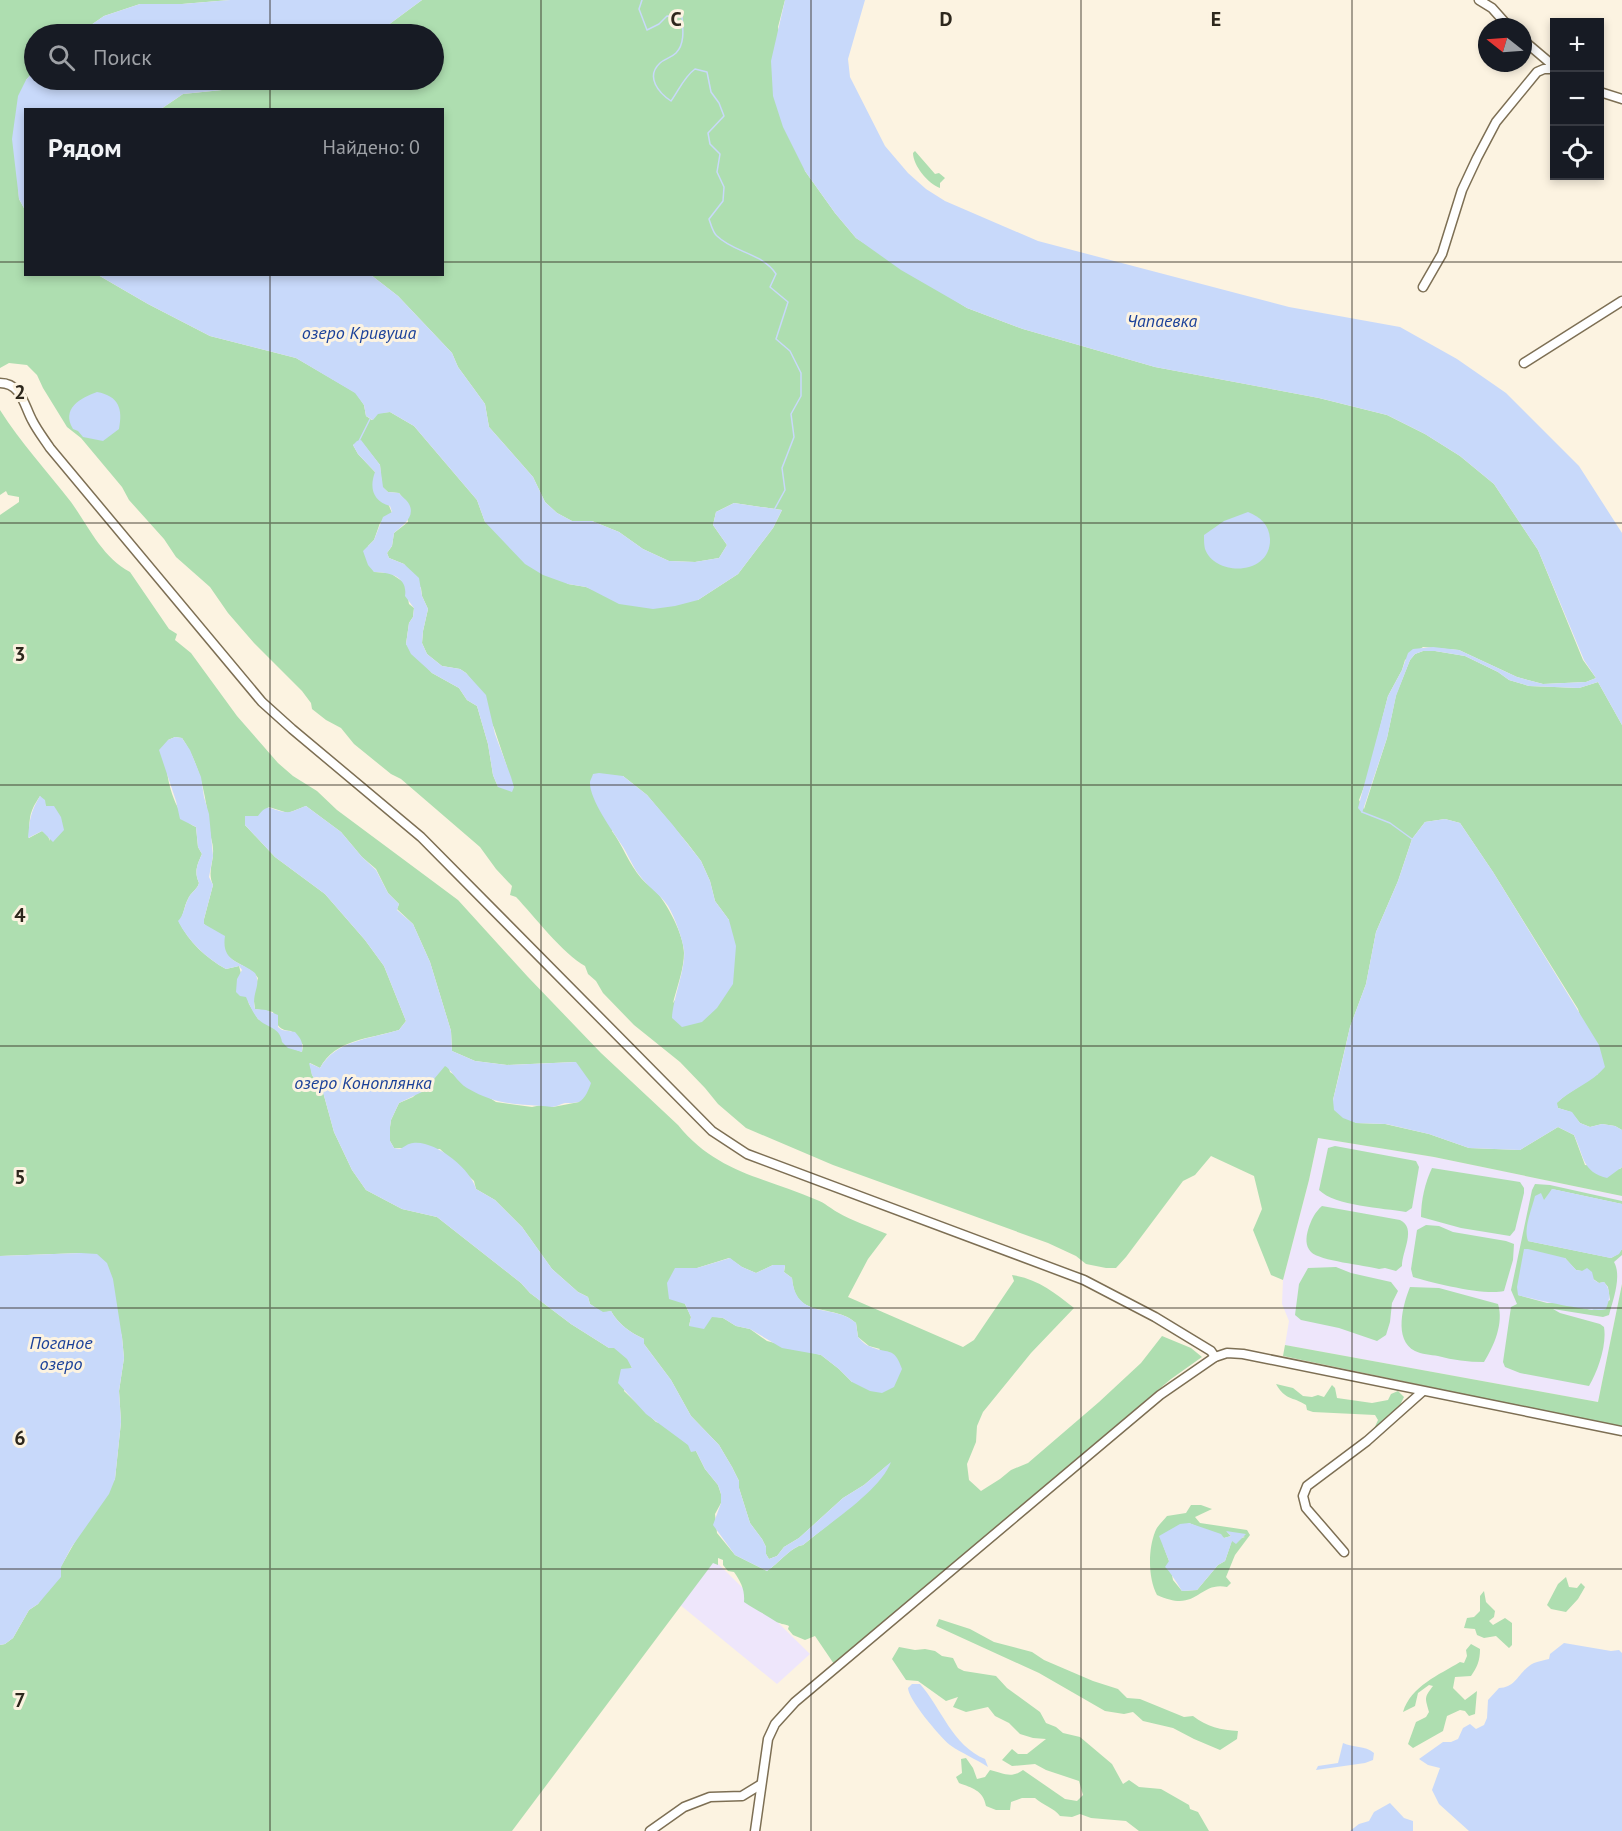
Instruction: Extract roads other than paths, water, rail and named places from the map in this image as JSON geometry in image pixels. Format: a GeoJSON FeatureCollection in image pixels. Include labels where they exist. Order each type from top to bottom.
{"type":"FeatureCollection","features":[{"type":"Feature","properties":{"kind":"street"},"geometry":{"type":"LineString","coordinates":[[1479,0],[1500,18]]}},
{"type":"Feature","properties":{"kind":"street"},"geometry":{"type":"LineString","coordinates":[[1532,48],[1550,64]]}},
{"type":"Feature","properties":{"kind":"street"},"geometry":{"type":"LineString","coordinates":[[1423,287],[1439,262],[1462,190],[1496,122],[1537,72],[1550,70]]}},
{"type":"Feature","properties":{"kind":"street"},"geometry":{"type":"LineString","coordinates":[[1604,94],[1622,99]]}},
{"type":"Feature","properties":{"kind":"street"},"geometry":{"type":"LineString","coordinates":[[1524,363],[1622,302]]}},
{"type":"Feature","properties":{"kind":"street"},"geometry":{"type":"LineString","coordinates":[[0,383],[7,383],[19,391],[33,421],[50,448],[262,702],[421,837],[712,1131],[747,1154],[1084,1280],[1155,1317],[1211,1351],[1215,1357]]}},
{"type":"Feature","properties":{"kind":"street"},"geometry":{"type":"LineString","coordinates":[[755,1831],[768,1739],[775,1725],[795,1702],[1160,1395],[1215,1357],[1227,1353],[1243,1354],[1622,1431]]}},
{"type":"Feature","properties":{"kind":"street"},"geometry":{"type":"LineString","coordinates":[[1344,1552],[1306,1508],[1303,1496],[1307,1486],[1367,1441],[1422,1392]]}},
{"type":"Feature","properties":{"kind":"street"},"geometry":{"type":"LineString","coordinates":[[650,1831],[691,1805],[710,1797],[742,1796],[760,1785]]}},
{"type":"Feature","properties":{"kind":"water"},"geometry":{"type":"Polygon","coordinates":[[[230,0],[422,0],[390,24],[92,24],[104,16],[140,4],[182,4],[230,0]]]}},
{"type":"Feature","properties":{"kind":"water","name":"Чапаевка"},"geometry":{"type":"Polygon","coordinates":[[[785,0],[865,0],[848,59],[850,77],[885,146],[908,173],[926,189],[945,201],[1038,241],[1289,307],[1400,327],[1457,359],[1506,393],[1579,466],[1622,533],[1622,725],[1598,682],[1579,688],[1529,686],[1509,680],[1465,656],[1423,651],[1415,654],[1410,660],[1396,696],[1387,738],[1362,813],[1358,808],[1388,696],[1408,653],[1413,649],[1433,647],[1459,650],[1517,677],[1543,684],[1586,682],[1596,678],[1584,660],[1538,550],[1494,484],[1460,456],[1425,434],[1387,415],[1319,398],[1155,367],[1023,329],[967,308],[901,270],[856,238],[835,213],[805,171],[783,127],[773,96],[771,61],[785,0]]]}},
{"type":"Feature","properties":{"kind":"water"},"geometry":{"type":"Polygon","coordinates":[[[24,84],[24,90],[222,90],[183,94],[162,108],[24,108],[24,208],[19,199],[12,139],[18,96],[24,84]]]}},
{"type":"Feature","properties":{"kind":"water","name":"озеро Кривуша"},"geometry":{"type":"Polygon","coordinates":[[[100,276],[372,276],[398,296],[452,353],[458,367],[485,404],[489,427],[533,477],[545,502],[557,513],[572,521],[592,521],[619,532],[643,549],[669,561],[695,562],[719,558],[727,545],[713,525],[716,512],[734,503],[782,510],[773,528],[738,574],[698,600],[653,609],[619,604],[586,587],[568,584],[543,575],[525,564],[485,522],[477,500],[414,426],[390,412],[378,414],[373,420],[366,416],[364,405],[355,393],[296,358],[210,336],[100,276]]]}},
{"type":"Feature","properties":{"kind":"water"},"geometry":{"type":"Polygon","coordinates":[[[97,392],[115,400],[120,410],[119,429],[103,441],[83,437],[73,429],[69,416],[74,405],[97,392]]]}},
{"type":"Feature","properties":{"kind":"water"},"geometry":{"type":"Polygon","coordinates":[[[361,440],[380,465],[383,487],[388,492],[399,493],[411,509],[407,521],[394,533],[392,546],[387,553],[389,558],[404,564],[419,578],[422,596],[428,609],[422,643],[427,654],[442,666],[460,669],[466,673],[486,695],[495,734],[514,787],[512,792],[498,787],[493,775],[488,744],[477,706],[467,700],[459,688],[432,673],[411,654],[406,644],[414,608],[405,596],[404,584],[392,575],[374,572],[368,565],[363,551],[374,540],[383,517],[392,512],[390,506],[376,497],[372,483],[375,472],[358,454],[353,445],[361,440]]]}},
{"type":"Feature","properties":{"kind":"water"},"geometry":{"type":"Polygon","coordinates":[[[1248,512],[1266,525],[1270,539],[1268,551],[1262,560],[1253,566],[1230,568],[1220,564],[1211,558],[1205,549],[1204,535],[1224,521],[1248,512]]]}},
{"type":"Feature","properties":{"kind":"water"},"geometry":{"type":"Polygon","coordinates":[[[175,737],[182,738],[190,750],[201,777],[209,814],[213,856],[209,877],[213,885],[204,924],[225,936],[226,951],[229,956],[255,973],[257,981],[255,1009],[266,1010],[278,1015],[278,1027],[295,1032],[301,1042],[302,1052],[288,1048],[282,1042],[279,1033],[258,1019],[246,997],[236,992],[237,979],[242,970],[239,966],[226,969],[212,960],[193,943],[178,921],[189,897],[199,883],[197,868],[202,854],[198,847],[196,827],[180,819],[159,750],[168,740],[175,737]]]}},
{"type":"Feature","properties":{"kind":"water"},"geometry":{"type":"Polygon","coordinates":[[[593,774],[623,776],[647,795],[701,861],[710,881],[715,901],[729,920],[736,946],[733,984],[717,1008],[702,1022],[682,1027],[672,1018],[683,965],[682,939],[668,906],[637,872],[593,797],[590,782],[593,774]]]}},
{"type":"Feature","properties":{"kind":"water"},"geometry":{"type":"Polygon","coordinates":[[[40,796],[45,800],[46,806],[54,806],[61,817],[64,830],[53,842],[42,831],[28,838],[31,816],[40,796]]]}},
{"type":"Feature","properties":{"kind":"water","name":"озеро Коноплянка"},"geometry":{"type":"Polygon","coordinates":[[[306,806],[341,832],[376,870],[388,893],[399,904],[397,910],[413,924],[430,962],[451,1031],[452,1051],[475,1061],[507,1065],[576,1062],[591,1083],[585,1096],[579,1102],[552,1107],[509,1103],[489,1098],[467,1088],[445,1066],[424,1091],[399,1103],[390,1127],[390,1141],[394,1148],[400,1149],[411,1143],[422,1143],[451,1157],[467,1173],[476,1189],[495,1200],[522,1227],[552,1269],[578,1292],[588,1297],[590,1304],[603,1312],[611,1311],[625,1328],[644,1339],[644,1344],[671,1380],[691,1416],[719,1445],[732,1467],[739,1481],[750,1523],[762,1539],[769,1559],[777,1556],[784,1547],[799,1538],[843,1498],[864,1485],[891,1462],[885,1473],[865,1495],[767,1571],[735,1555],[713,1525],[721,1503],[721,1494],[718,1485],[705,1469],[696,1451],[691,1452],[688,1445],[646,1414],[618,1383],[621,1369],[632,1368],[627,1359],[614,1348],[609,1348],[571,1324],[437,1217],[402,1209],[366,1190],[352,1170],[334,1132],[323,1092],[312,1075],[309,1063],[320,1068],[327,1059],[344,1046],[399,1030],[406,1021],[384,966],[365,940],[325,894],[275,857],[245,825],[245,816],[258,816],[268,808],[288,812],[306,806]]]}},
{"type":"Feature","properties":{"kind":"water"},"geometry":{"type":"Polygon","coordinates":[[[1445,819],[1460,823],[1493,872],[1599,1045],[1605,1067],[1557,1103],[1558,1108],[1572,1112],[1580,1123],[1590,1127],[1602,1124],[1615,1126],[1622,1130],[1622,1167],[1607,1178],[1593,1172],[1588,1167],[1574,1135],[1558,1127],[1520,1150],[1469,1148],[1429,1134],[1386,1124],[1356,1123],[1343,1118],[1334,1110],[1333,1100],[1350,1027],[1366,984],[1376,932],[1398,881],[1412,839],[1425,822],[1445,819]]]}},
{"type":"Feature","properties":{"kind":"water"},"geometry":{"type":"Polygon","coordinates":[[[1552,1189],[1622,1204],[1622,1249],[1619,1254],[1611,1258],[1528,1241],[1527,1224],[1535,1196],[1541,1193],[1544,1200],[1552,1189]]]}},
{"type":"Feature","properties":{"kind":"water"},"geometry":{"type":"Polygon","coordinates":[[[1524,1249],[1565,1258],[1576,1270],[1582,1271],[1587,1268],[1592,1272],[1594,1280],[1599,1283],[1604,1282],[1608,1288],[1609,1298],[1606,1309],[1577,1308],[1518,1295],[1517,1287],[1524,1249]]]}},
{"type":"Feature","properties":{"kind":"water","name":"Поганое озеро"},"geometry":{"type":"Polygon","coordinates":[[[97,1254],[107,1263],[113,1279],[122,1337],[124,1358],[119,1391],[121,1422],[115,1479],[109,1494],[71,1548],[61,1567],[61,1577],[38,1604],[29,1610],[13,1638],[0,1645],[0,1256],[97,1254]]]}},
{"type":"Feature","properties":{"kind":"water"},"geometry":{"type":"Polygon","coordinates":[[[730,1258],[756,1273],[773,1265],[785,1265],[784,1272],[792,1278],[795,1291],[808,1306],[847,1317],[856,1323],[858,1337],[865,1344],[889,1352],[896,1357],[902,1369],[894,1387],[882,1393],[870,1391],[852,1382],[821,1355],[782,1348],[750,1329],[736,1326],[723,1318],[712,1317],[704,1329],[689,1326],[691,1317],[685,1304],[669,1299],[667,1283],[675,1268],[697,1268],[730,1258]]]}},
{"type":"Feature","properties":{"kind":"water"},"geometry":{"type":"Polygon","coordinates":[[[1189,1523],[1221,1534],[1224,1538],[1231,1536],[1226,1531],[1246,1534],[1236,1544],[1232,1541],[1225,1561],[1218,1565],[1197,1590],[1182,1591],[1165,1567],[1169,1561],[1159,1536],[1180,1524],[1189,1523]]]}},
{"type":"Feature","properties":{"kind":"water"},"geometry":{"type":"Polygon","coordinates":[[[1564,1643],[1611,1651],[1619,1650],[1622,1653],[1622,1831],[1469,1831],[1439,1804],[1432,1790],[1440,1768],[1428,1765],[1419,1759],[1443,1742],[1458,1739],[1463,1728],[1470,1724],[1476,1729],[1484,1725],[1487,1718],[1488,1700],[1499,1688],[1510,1685],[1534,1663],[1549,1659],[1550,1654],[1564,1643]]]}},
{"type":"Feature","properties":{"kind":"water"},"geometry":{"type":"Polygon","coordinates":[[[912,1684],[920,1684],[956,1736],[974,1753],[985,1759],[988,1767],[954,1748],[939,1734],[925,1718],[909,1693],[908,1688],[912,1684]]]}},
{"type":"Feature","properties":{"kind":"water"},"geometry":{"type":"Polygon","coordinates":[[[1343,1743],[1370,1750],[1374,1753],[1373,1760],[1316,1770],[1318,1766],[1338,1763],[1343,1743]]]}},
{"type":"Feature","properties":{"kind":"water"},"geometry":{"type":"Polygon","coordinates":[[[1390,1803],[1404,1818],[1413,1821],[1413,1831],[1350,1831],[1359,1824],[1369,1821],[1374,1812],[1390,1803]]]}},
{"type":"Feature","properties":{"kind":"waterway"},"geometry":{"type":"LineString","coordinates":[[642,0],[639,9],[647,30],[659,24],[667,16],[682,17],[683,36],[679,49],[656,68],[654,79],[658,89],[671,101],[691,72],[695,69],[707,72],[711,92],[724,116],[708,133],[710,144],[720,154],[717,172],[724,187],[723,201],[709,219],[713,231],[724,242],[756,257],[770,267],[776,274],[770,287],[788,302],[776,339],[790,351],[801,373],[801,396],[791,414],[794,437],[782,468],[785,490],[774,510]]}},
{"type":"Feature","properties":{"kind":"waterway"},"geometry":{"type":"LineString","coordinates":[[359,441],[370,419]]}},
{"type":"Feature","properties":{"kind":"waterway"},"geometry":{"type":"LineString","coordinates":[[1362,812],[1390,823],[1412,839]]}}]}
